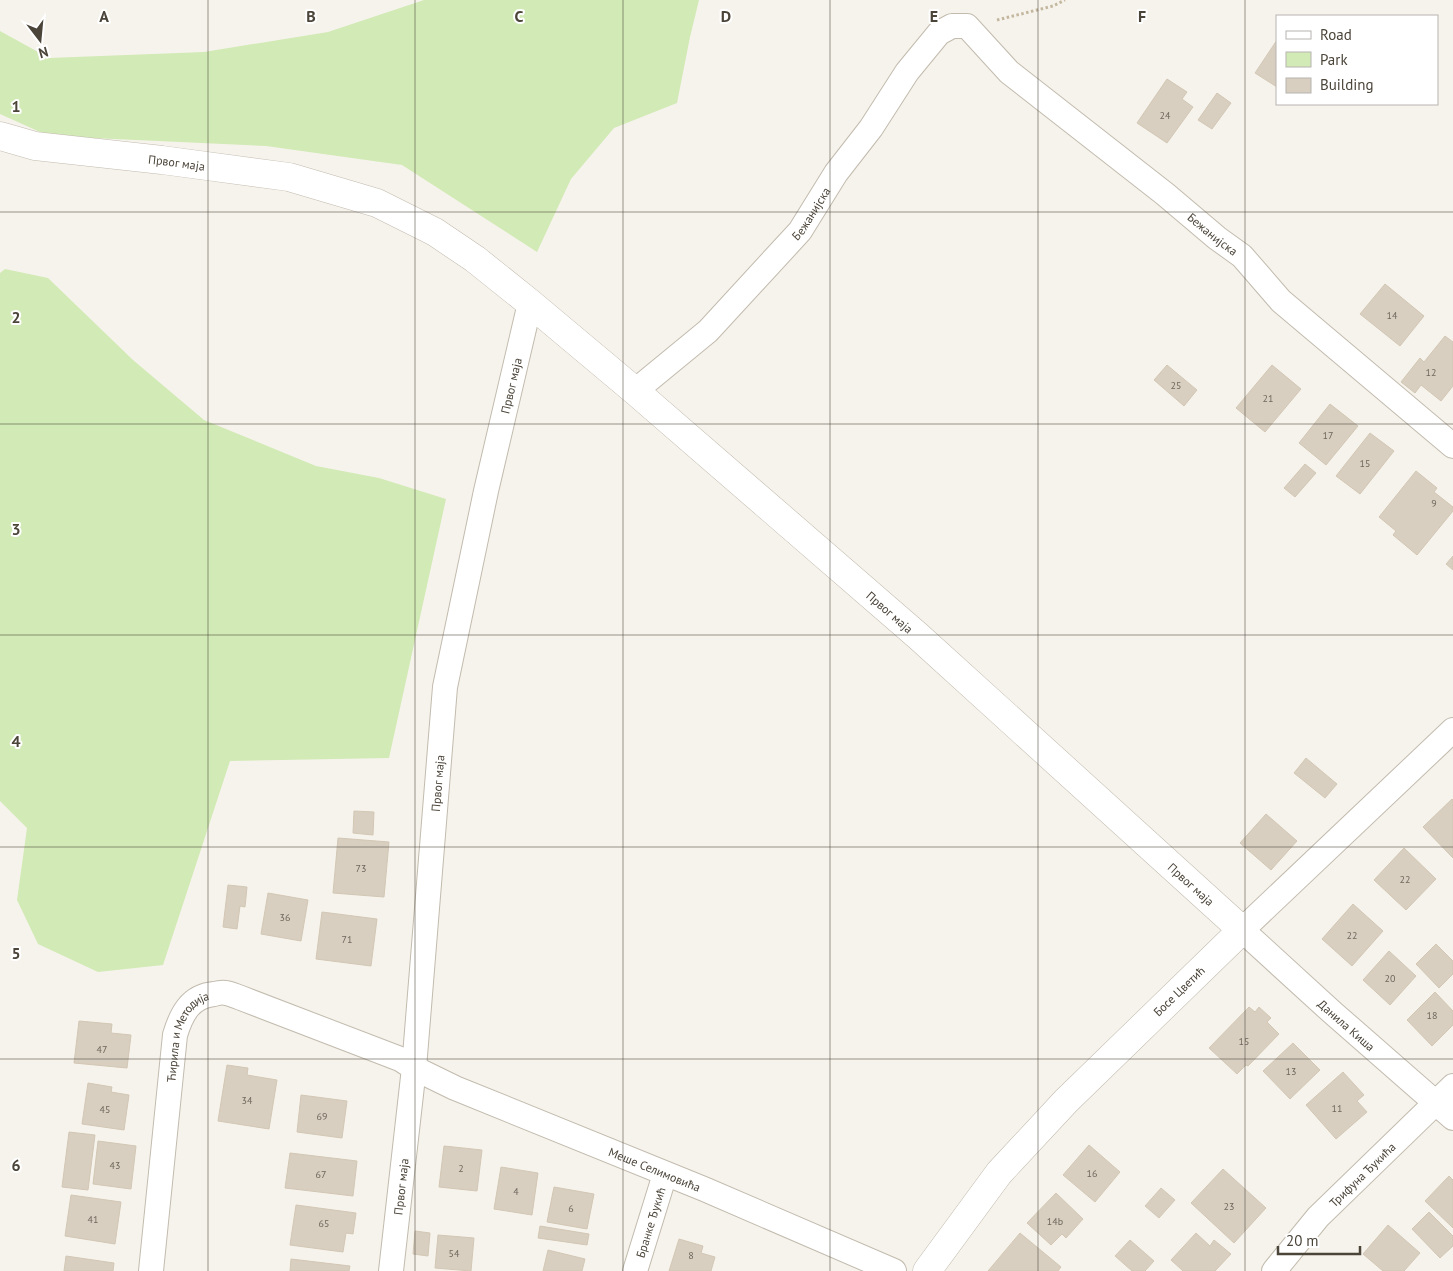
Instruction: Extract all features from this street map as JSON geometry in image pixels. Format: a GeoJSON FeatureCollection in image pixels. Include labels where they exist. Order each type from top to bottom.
{"type":"FeatureCollection","features":[{"type":"Feature","properties":{"kind":"street","name":"Бежанијска"},"geometry":{"type":"LineString","coordinates":[[635,392],[708,331],[800,231],[836,173],[871,128],[907,72],[939,33],[952,26],[967,26],[1009,72],[1242,256],[1288,307],[1453,446]]}},
{"type":"Feature","properties":{"kind":"street","name":"Првог маја"},"geometry":{"type":"LineString","coordinates":[[0,136],[35,146],[290,177],[377,203],[435,232],[475,259],[530,303],[918,636],[1242,930]]}},
{"type":"Feature","properties":{"kind":"street","name":"Првог маја"},"geometry":{"type":"LineString","coordinates":[[391,1271],[414,1068],[445,687],[486,491],[530,303]]}},
{"type":"Feature","properties":{"kind":"street","name":"Босе Цветић"},"geometry":{"type":"LineString","coordinates":[[927,1271],[999,1173],[1066,1101],[1242,930],[1453,730]]}},
{"type":"Feature","properties":{"kind":"street","name":"Данила Киша"},"geometry":{"type":"LineString","coordinates":[[1242,930],[1444,1110]]}},
{"type":"Feature","properties":{"kind":"street","name":"Ћирила и Методија"},"geometry":{"type":"LineString","coordinates":[[151,1271],[175,1035],[180,1018],[188,1006],[209,994],[224,993],[400,1060],[414,1068]]}},
{"type":"Feature","properties":{"kind":"street","name":"Меше Селимовића"},"geometry":{"type":"LineString","coordinates":[[414,1068],[455,1088],[704,1189],[894,1271]]}},
{"type":"Feature","properties":{"kind":"street","name":"Трифуна Ђукића"},"geometry":{"type":"LineString","coordinates":[[1274,1271],[1318,1217],[1444,1110],[1453,1086]]}},
{"type":"Feature","properties":{"kind":"street","name":"Бранке Ђукић"},"geometry":{"type":"LineString","coordinates":[[635,1271],[665,1174]]}},
{"type":"Feature","properties":{"kind":"path"},"geometry":{"type":"LineString","coordinates":[[967,26],[1037,11],[1054,6],[1065,0]]}},
{"type":"Feature","properties":{"kind":"green space"},"geometry":{"type":"Polygon","coordinates":[[[424,0],[699,0],[677,103],[614,128],[571,179],[537,252],[402,165],[266,146],[49,136],[0,114],[0,31],[49,58],[204,52],[328,32],[424,0]]]}},
{"type":"Feature","properties":{"kind":"green space"},"geometry":{"type":"Polygon","coordinates":[[[5,269],[48,278],[133,360],[204,420],[316,466],[379,478],[446,499],[389,758],[230,761],[163,965],[98,972],[38,944],[17,900],[27,828],[0,801],[0,273],[5,269]]]}},
{"type":"Feature","properties":{"kind":"building"},"geometry":{"type":"Polygon","coordinates":[[[1276,42],[1276,86],[1255,73],[1276,42]]]}},
{"type":"Feature","properties":{"kind":"building"},"geometry":{"type":"Polygon","coordinates":[[[1167,79],[1187,92],[1182,99],[1193,107],[1167,143],[1137,123],[1167,79]]]}},
{"type":"Feature","properties":{"kind":"building"},"geometry":{"type":"Polygon","coordinates":[[[1217,93],[1231,103],[1212,129],[1198,120],[1217,93]]]}},
{"type":"Feature","properties":{"kind":"building"},"geometry":{"type":"Polygon","coordinates":[[[1385,284],[1424,316],[1400,346],[1360,314],[1385,284]]]}},
{"type":"Feature","properties":{"kind":"building"},"geometry":{"type":"Polygon","coordinates":[[[1445,336],[1453,342],[1453,386],[1441,401],[1421,385],[1415,393],[1401,382],[1420,358],[1424,362],[1445,336]]]}},
{"type":"Feature","properties":{"kind":"building"},"geometry":{"type":"Polygon","coordinates":[[[1167,365],[1197,390],[1184,406],[1154,380],[1167,365]]]}},
{"type":"Feature","properties":{"kind":"building"},"geometry":{"type":"Polygon","coordinates":[[[1272,365],[1301,389],[1265,432],[1236,408],[1272,365]]]}},
{"type":"Feature","properties":{"kind":"building"},"geometry":{"type":"Polygon","coordinates":[[[1330,404],[1358,426],[1326,465],[1299,443],[1330,404]]]}},
{"type":"Feature","properties":{"kind":"building"},"geometry":{"type":"Polygon","coordinates":[[[1370,433],[1394,451],[1360,494],[1336,476],[1370,433]]]}},
{"type":"Feature","properties":{"kind":"building"},"geometry":{"type":"Polygon","coordinates":[[[1305,464],[1316,473],[1295,497],[1284,488],[1305,464]]]}},
{"type":"Feature","properties":{"kind":"building"},"geometry":{"type":"Polygon","coordinates":[[[1416,471],[1437,488],[1434,492],[1453,507],[1453,511],[1417,555],[1393,535],[1396,531],[1379,517],[1416,471]]]}},
{"type":"Feature","properties":{"kind":"building"},"geometry":{"type":"Polygon","coordinates":[[[1453,556],[1453,570],[1446,564],[1453,556]]]}},
{"type":"Feature","properties":{"kind":"building"},"geometry":{"type":"Polygon","coordinates":[[[1306,758],[1337,784],[1325,798],[1294,773],[1306,758]]]}},
{"type":"Feature","properties":{"kind":"building"},"geometry":{"type":"Polygon","coordinates":[[[1453,800],[1453,858],[1423,827],[1453,800]]]}},
{"type":"Feature","properties":{"kind":"building"},"geometry":{"type":"Polygon","coordinates":[[[354,811],[374,812],[373,835],[353,833],[354,811]]]}},
{"type":"Feature","properties":{"kind":"building"},"geometry":{"type":"Polygon","coordinates":[[[1266,814],[1297,841],[1271,870],[1240,843],[1266,814]]]}},
{"type":"Feature","properties":{"kind":"building"},"geometry":{"type":"Polygon","coordinates":[[[338,838],[389,842],[384,897],[333,893],[338,838]]]}},
{"type":"Feature","properties":{"kind":"building"},"geometry":{"type":"Polygon","coordinates":[[[1404,848],[1436,879],[1406,910],[1374,880],[1404,848]]]}},
{"type":"Feature","properties":{"kind":"building"},"geometry":{"type":"Polygon","coordinates":[[[228,885],[247,887],[245,907],[240,906],[237,929],[223,927],[228,885]]]}},
{"type":"Feature","properties":{"kind":"building"},"geometry":{"type":"Polygon","coordinates":[[[268,893],[308,900],[301,941],[261,934],[268,893]]]}},
{"type":"Feature","properties":{"kind":"building"},"geometry":{"type":"Polygon","coordinates":[[[1353,904],[1383,931],[1352,966],[1322,939],[1353,904]]]}},
{"type":"Feature","properties":{"kind":"building"},"geometry":{"type":"Polygon","coordinates":[[[322,912],[377,919],[371,966],[316,959],[322,912]]]}},
{"type":"Feature","properties":{"kind":"building"},"geometry":{"type":"Polygon","coordinates":[[[1436,944],[1453,961],[1453,974],[1439,988],[1416,964],[1436,944]]]}},
{"type":"Feature","properties":{"kind":"building"},"geometry":{"type":"Polygon","coordinates":[[[1389,951],[1416,976],[1390,1005],[1363,980],[1389,951]]]}},
{"type":"Feature","properties":{"kind":"building"},"geometry":{"type":"Polygon","coordinates":[[[1435,992],[1453,1011],[1453,1025],[1432,1046],[1407,1020],[1435,992]]]}},
{"type":"Feature","properties":{"kind":"building"},"geometry":{"type":"Polygon","coordinates":[[[1249,1007],[1255,1012],[1259,1007],[1271,1018],[1267,1022],[1279,1034],[1248,1066],[1246,1065],[1237,1074],[1209,1048],[1249,1007]]]}},
{"type":"Feature","properties":{"kind":"building"},"geometry":{"type":"Polygon","coordinates":[[[79,1021],[112,1024],[111,1033],[131,1035],[127,1068],[74,1063],[79,1021]]]}},
{"type":"Feature","properties":{"kind":"building"},"geometry":{"type":"Polygon","coordinates":[[[1293,1043],[1320,1070],[1290,1099],[1263,1071],[1293,1043]]]}},
{"type":"Feature","properties":{"kind":"building"},"geometry":{"type":"Polygon","coordinates":[[[227,1065],[248,1068],[247,1075],[277,1080],[269,1129],[218,1121],[227,1065]]]}},
{"type":"Feature","properties":{"kind":"building"},"geometry":{"type":"Polygon","coordinates":[[[1343,1072],[1364,1095],[1357,1101],[1367,1112],[1336,1139],[1306,1105],[1343,1072]]]}},
{"type":"Feature","properties":{"kind":"building"},"geometry":{"type":"Polygon","coordinates":[[[88,1083],[112,1087],[111,1092],[129,1095],[124,1130],[82,1124],[88,1083]]]}},
{"type":"Feature","properties":{"kind":"building"},"geometry":{"type":"Polygon","coordinates":[[[301,1095],[347,1101],[342,1138],[297,1132],[301,1095]]]}},
{"type":"Feature","properties":{"kind":"building"},"geometry":{"type":"Polygon","coordinates":[[[69,1132],[95,1135],[88,1190],[62,1187],[69,1132]]]}},
{"type":"Feature","properties":{"kind":"building"},"geometry":{"type":"Polygon","coordinates":[[[98,1141],[136,1146],[131,1189],[93,1184],[98,1141]]]}},
{"type":"Feature","properties":{"kind":"building"},"geometry":{"type":"Polygon","coordinates":[[[1089,1145],[1120,1172],[1095,1202],[1063,1175],[1089,1145]]]}},
{"type":"Feature","properties":{"kind":"building"},"geometry":{"type":"Polygon","coordinates":[[[444,1146],[482,1150],[477,1191],[439,1187],[444,1146]]]}},
{"type":"Feature","properties":{"kind":"building"},"geometry":{"type":"Polygon","coordinates":[[[290,1153],[357,1161],[353,1196],[285,1188],[290,1153]]]}},
{"type":"Feature","properties":{"kind":"building"},"geometry":{"type":"Polygon","coordinates":[[[501,1167],[538,1173],[532,1215],[494,1209],[501,1167]]]}},
{"type":"Feature","properties":{"kind":"building"},"geometry":{"type":"Polygon","coordinates":[[[1223,1169],[1266,1208],[1234,1243],[1191,1203],[1223,1169]]]}},
{"type":"Feature","properties":{"kind":"building"},"geometry":{"type":"Polygon","coordinates":[[[1449,1176],[1453,1180],[1453,1228],[1425,1201],[1449,1176]]]}},
{"type":"Feature","properties":{"kind":"building"},"geometry":{"type":"Polygon","coordinates":[[[554,1187],[594,1194],[587,1229],[547,1222],[554,1187]]]}},
{"type":"Feature","properties":{"kind":"building"},"geometry":{"type":"Polygon","coordinates":[[[1161,1188],[1175,1200],[1159,1218],[1145,1206],[1161,1188]]]}},
{"type":"Feature","properties":{"kind":"building"},"geometry":{"type":"Polygon","coordinates":[[[1056,1193],[1083,1219],[1066,1238],[1062,1234],[1051,1245],[1027,1223],[1056,1193]]]}},
{"type":"Feature","properties":{"kind":"building"},"geometry":{"type":"Polygon","coordinates":[[[71,1195],[121,1202],[115,1244],[65,1236],[71,1195]]]}},
{"type":"Feature","properties":{"kind":"building"},"geometry":{"type":"Polygon","coordinates":[[[296,1205],[356,1213],[353,1234],[346,1233],[343,1252],[290,1245],[296,1205]]]}},
{"type":"Feature","properties":{"kind":"building"},"geometry":{"type":"Polygon","coordinates":[[[1429,1212],[1453,1236],[1453,1246],[1440,1258],[1412,1229],[1429,1212]]]}},
{"type":"Feature","properties":{"kind":"building"},"geometry":{"type":"Polygon","coordinates":[[[1388,1225],[1420,1253],[1404,1271],[1383,1271],[1363,1254],[1388,1225]]]}},
{"type":"Feature","properties":{"kind":"building"},"geometry":{"type":"Polygon","coordinates":[[[540,1226],[589,1234],[587,1245],[538,1238],[540,1226]]]}},
{"type":"Feature","properties":{"kind":"building"},"geometry":{"type":"Polygon","coordinates":[[[415,1231],[430,1233],[428,1256],[413,1254],[415,1231]]]}},
{"type":"Feature","properties":{"kind":"building"},"geometry":{"type":"Polygon","coordinates":[[[1020,1233],[1061,1267],[1058,1271],[988,1271],[1020,1233]]]}},
{"type":"Feature","properties":{"kind":"building"},"geometry":{"type":"Polygon","coordinates":[[[1196,1233],[1210,1246],[1214,1240],[1231,1254],[1215,1271],[1183,1271],[1171,1260],[1196,1233]]]}},
{"type":"Feature","properties":{"kind":"building"},"geometry":{"type":"Polygon","coordinates":[[[438,1235],[474,1238],[471,1271],[435,1268],[438,1235]]]}},
{"type":"Feature","properties":{"kind":"building"},"geometry":{"type":"Polygon","coordinates":[[[679,1239],[703,1246],[701,1253],[715,1257],[711,1271],[669,1271],[679,1239]]]}},
{"type":"Feature","properties":{"kind":"building"},"geometry":{"type":"Polygon","coordinates":[[[1130,1240],[1154,1261],[1145,1271],[1132,1271],[1115,1256],[1130,1240]]]}},
{"type":"Feature","properties":{"kind":"building"},"geometry":{"type":"Polygon","coordinates":[[[548,1250],[585,1259],[582,1271],[543,1271],[548,1250]]]}},
{"type":"Feature","properties":{"kind":"building"},"geometry":{"type":"Polygon","coordinates":[[[66,1256],[114,1263],[113,1271],[64,1271],[66,1256]]]}},
{"type":"Feature","properties":{"kind":"building"},"geometry":{"type":"Polygon","coordinates":[[[291,1259],[350,1266],[349,1271],[290,1271],[291,1259]]]}}]}
